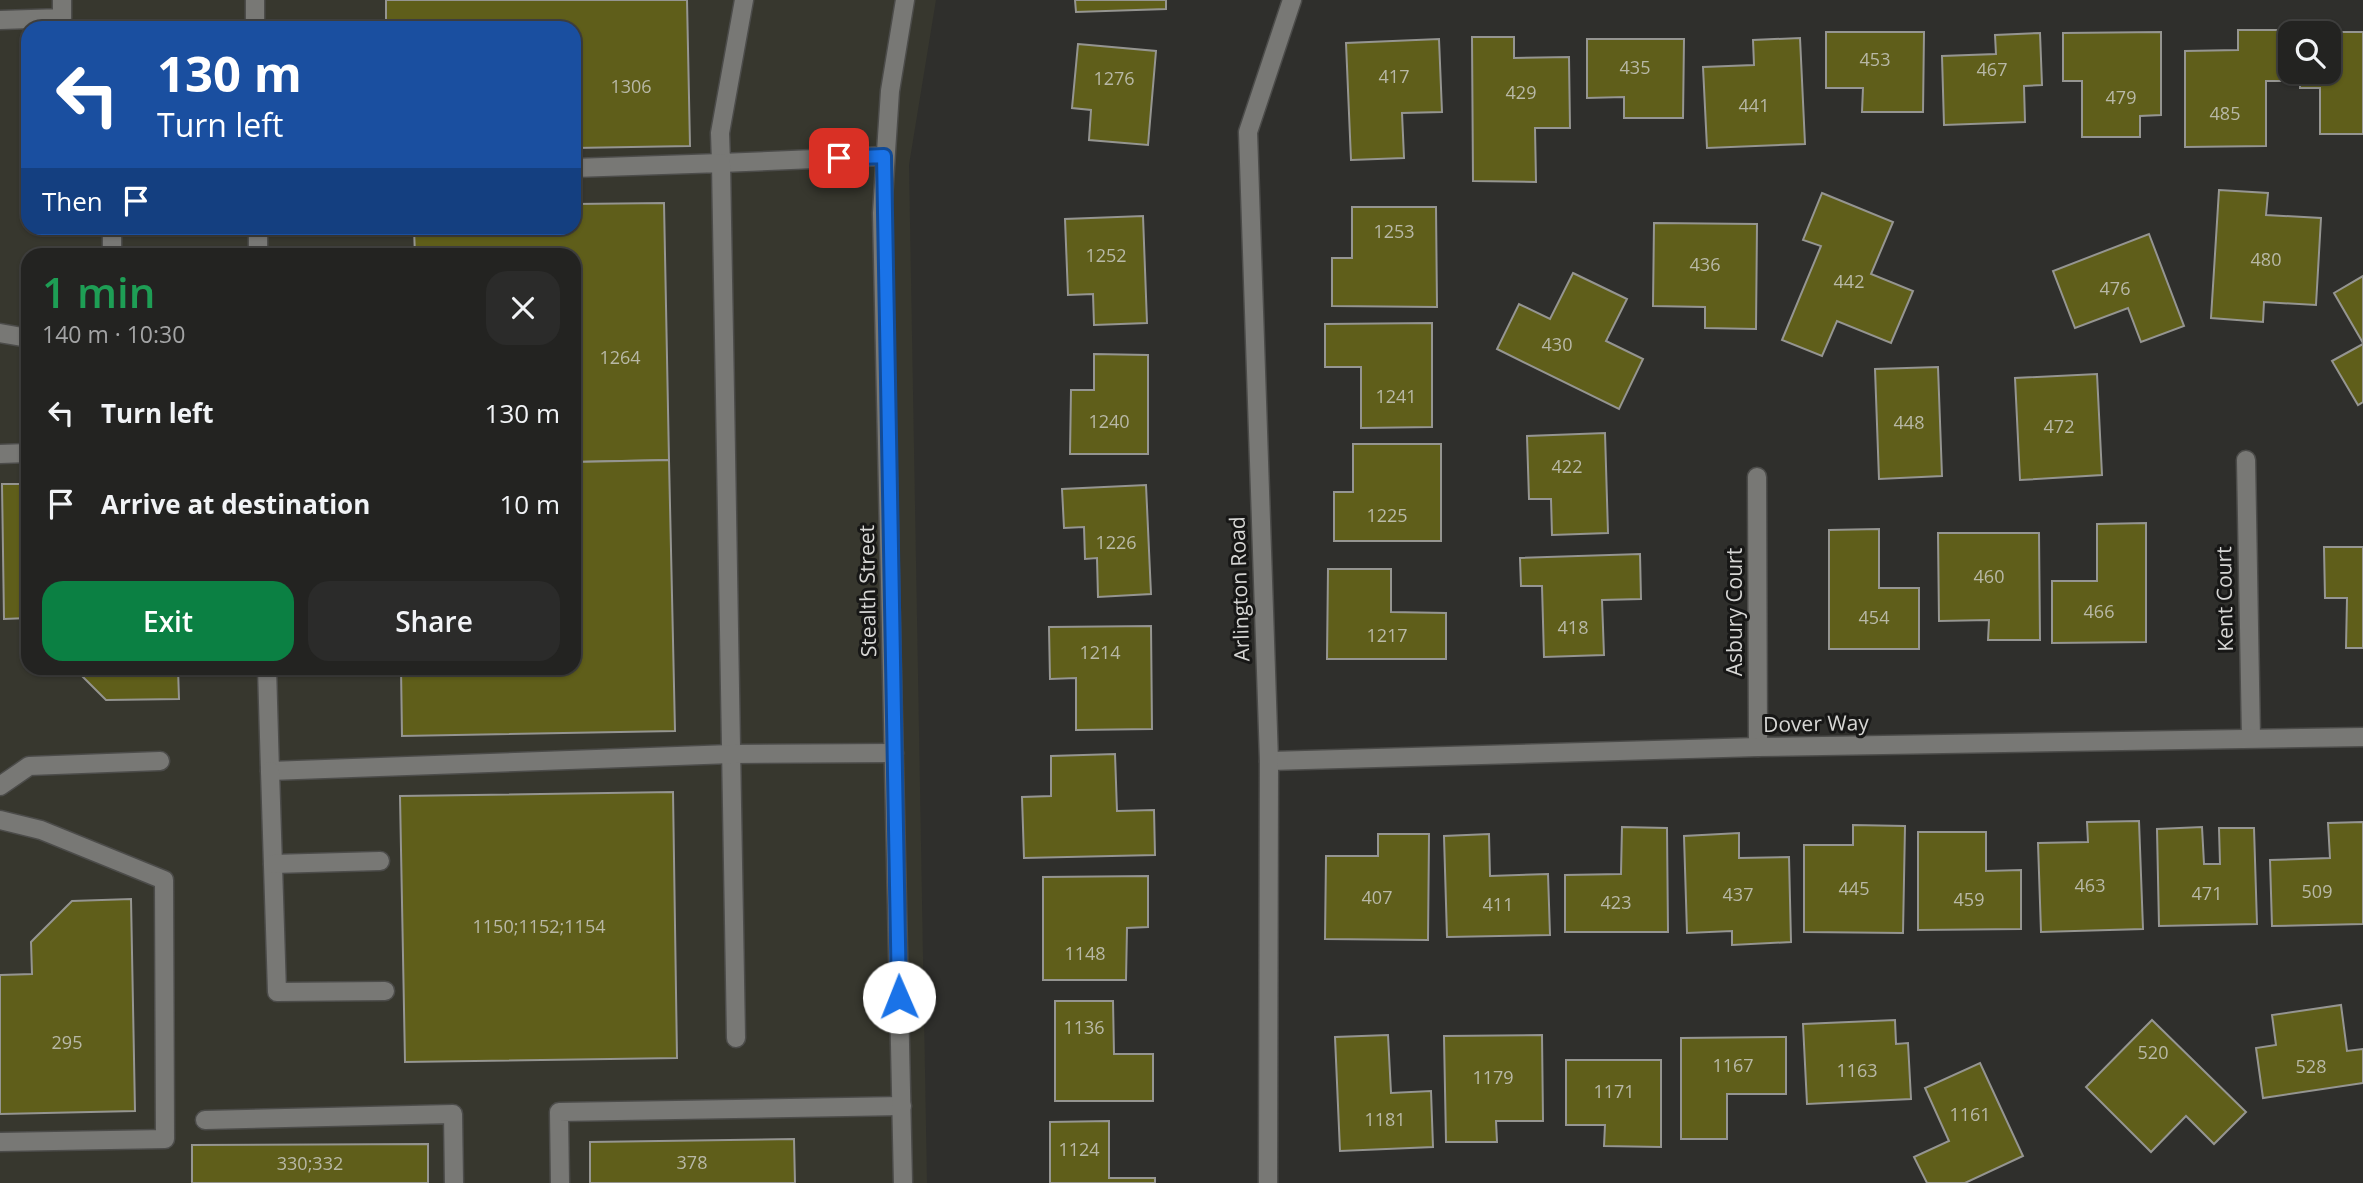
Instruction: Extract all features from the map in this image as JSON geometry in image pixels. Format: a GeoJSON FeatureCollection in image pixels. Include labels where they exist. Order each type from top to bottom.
{"type":"FeatureCollection","features":[{"type":"Feature","properties":{"kind":"street"},"geometry":{"type":"LineString","coordinates":[[0,20],[62,18],[62,0]]}},
{"type":"Feature","properties":{"kind":"street"},"geometry":{"type":"LineString","coordinates":[[255,0],[255,21]]}},
{"type":"Feature","properties":{"kind":"street"},"geometry":{"type":"LineString","coordinates":[[736,1038],[720,133],[744,0]]}},
{"type":"Feature","properties":{"kind":"street","name":"Stealth Street"},"geometry":{"type":"LineString","coordinates":[[904,1183],[884,156],[890,91],[905,0]]}},
{"type":"Feature","properties":{"kind":"street","name":"Arlington Road"},"geometry":{"type":"LineString","coordinates":[[1268,1183],[1269,761],[1248,132],[1292,0]]}},
{"type":"Feature","properties":{"kind":"street"},"geometry":{"type":"LineString","coordinates":[[581,168],[884,156]]}},
{"type":"Feature","properties":{"kind":"street"},"geometry":{"type":"LineString","coordinates":[[0,334],[21,337]]}},
{"type":"Feature","properties":{"kind":"street"},"geometry":{"type":"LineString","coordinates":[[0,454],[21,453]]}},
{"type":"Feature","properties":{"kind":"street","name":"Kent Court"},"geometry":{"type":"LineString","coordinates":[[2246,460],[2251,738]]}},
{"type":"Feature","properties":{"kind":"street","name":"Asbury Court"},"geometry":{"type":"LineString","coordinates":[[1757,477],[1758,747]]}},
{"type":"Feature","properties":{"kind":"street"},"geometry":{"type":"LineString","coordinates":[[267,675],[277,992],[385,990]]}},
{"type":"Feature","properties":{"kind":"street","name":"Dover Way"},"geometry":{"type":"LineString","coordinates":[[1269,761],[1758,747],[2363,737]]}},
{"type":"Feature","properties":{"kind":"street"},"geometry":{"type":"LineString","coordinates":[[270,771],[731,754],[894,753]]}},
{"type":"Feature","properties":{"kind":"street"},"geometry":{"type":"LineString","coordinates":[[0,786],[30,766],[160,761]]}},
{"type":"Feature","properties":{"kind":"street"},"geometry":{"type":"LineString","coordinates":[[0,820],[41,830],[164,880],[165,1112],[165,1139],[0,1142]]}},
{"type":"Feature","properties":{"kind":"street"},"geometry":{"type":"LineString","coordinates":[[273,864],[380,861]]}},
{"type":"Feature","properties":{"kind":"street"},"geometry":{"type":"LineString","coordinates":[[561,1183],[559,1112],[902,1106]]}},
{"type":"Feature","properties":{"kind":"street"},"geometry":{"type":"LineString","coordinates":[[205,1120],[453,1114],[454,1183]]}},
{"type":"Feature","properties":{"kind":"shaded area"},"geometry":{"type":"Polygon","coordinates":[[[0,0],[936,0],[909,165],[927,1183],[0,1183],[0,0]]]}},
{"type":"Feature","properties":{"kind":"building"},"geometry":{"type":"Polygon","coordinates":[[[386,0],[687,0],[690,146],[581,148],[581,21],[386,21],[386,0]]]}},
{"type":"Feature","properties":{"kind":"building"},"geometry":{"type":"Polygon","coordinates":[[[1075,0],[1166,0],[1166,9],[1076,12],[1075,0]]]}},
{"type":"Feature","properties":{"kind":"building"},"geometry":{"type":"Polygon","coordinates":[[[2238,30],[2278,30],[2278,81],[2266,81],[2266,146],[2185,147],[2185,51],[2238,50],[2238,30]]]}},
{"type":"Feature","properties":{"kind":"building"},"geometry":{"type":"Polygon","coordinates":[[[1826,32],[1924,32],[1923,112],[1862,112],[1863,88],[1826,88],[1826,32]]]}},
{"type":"Feature","properties":{"kind":"building"},"geometry":{"type":"Polygon","coordinates":[[[2161,32],[2161,115],[2140,116],[2140,137],[2082,137],[2082,81],[2063,81],[2063,33],[2161,32]]]}},
{"type":"Feature","properties":{"kind":"building"},"geometry":{"type":"Polygon","coordinates":[[[2341,32],[2363,32],[2363,134],[2320,134],[2320,88],[2300,88],[2300,84],[2341,84],[2341,32]]]}},
{"type":"Feature","properties":{"kind":"building"},"geometry":{"type":"Polygon","coordinates":[[[2040,33],[2042,85],[2024,86],[2025,122],[1944,125],[1942,56],[1996,54],[1995,35],[2040,33]]]}},
{"type":"Feature","properties":{"kind":"building"},"geometry":{"type":"Polygon","coordinates":[[[1472,37],[1514,37],[1514,58],[1569,57],[1570,128],[1535,128],[1536,182],[1473,181],[1472,37]]]}},
{"type":"Feature","properties":{"kind":"building"},"geometry":{"type":"Polygon","coordinates":[[[1800,38],[1805,144],[1707,148],[1703,67],[1754,65],[1753,40],[1800,38]]]}},
{"type":"Feature","properties":{"kind":"building"},"geometry":{"type":"Polygon","coordinates":[[[1439,39],[1442,112],[1402,113],[1404,158],[1351,160],[1346,43],[1439,39]]]}},
{"type":"Feature","properties":{"kind":"building"},"geometry":{"type":"Polygon","coordinates":[[[1587,39],[1684,39],[1683,118],[1624,118],[1624,97],[1587,98],[1587,39]]]}},
{"type":"Feature","properties":{"kind":"building"},"geometry":{"type":"Polygon","coordinates":[[[1078,44],[1156,51],[1148,145],[1089,140],[1091,110],[1072,108],[1078,44]]]}},
{"type":"Feature","properties":{"kind":"building"},"geometry":{"type":"Polygon","coordinates":[[[2219,190],[2268,193],[2266,215],[2321,218],[2316,305],[2264,302],[2263,322],[2211,318],[2219,190]]]}},
{"type":"Feature","properties":{"kind":"building"},"geometry":{"type":"Polygon","coordinates":[[[1822,193],[1893,222],[1871,274],[1913,291],[1891,343],[1837,321],[1822,356],[1782,340],[1821,246],[1803,240],[1822,193]]]}},
{"type":"Feature","properties":{"kind":"building"},"geometry":{"type":"Polygon","coordinates":[[[664,203],[669,460],[581,462],[581,248],[415,248],[414,235],[581,235],[581,204],[664,203]]]}},
{"type":"Feature","properties":{"kind":"building"},"geometry":{"type":"Polygon","coordinates":[[[1352,207],[1436,207],[1437,307],[1332,306],[1332,258],[1352,258],[1352,207]]]}},
{"type":"Feature","properties":{"kind":"building"},"geometry":{"type":"Polygon","coordinates":[[[1143,216],[1147,323],[1094,325],[1093,294],[1068,295],[1065,219],[1143,216]]]}},
{"type":"Feature","properties":{"kind":"building"},"geometry":{"type":"Polygon","coordinates":[[[1654,223],[1757,224],[1756,329],[1705,328],[1705,307],[1653,306],[1654,223]]]}},
{"type":"Feature","properties":{"kind":"building"},"geometry":{"type":"Polygon","coordinates":[[[2149,234],[2184,326],[2141,342],[2128,308],[2075,328],[2053,271],[2149,234]]]}},
{"type":"Feature","properties":{"kind":"building"},"geometry":{"type":"Polygon","coordinates":[[[1573,273],[1627,299],[1606,341],[1643,359],[1619,409],[1497,349],[1519,304],[1550,319],[1573,273]]]}},
{"type":"Feature","properties":{"kind":"building"},"geometry":{"type":"Polygon","coordinates":[[[2363,276],[2363,343],[2334,293],[2363,276]]]}},
{"type":"Feature","properties":{"kind":"building"},"geometry":{"type":"Polygon","coordinates":[[[1432,323],[1432,427],[1361,428],[1361,367],[1325,367],[1325,324],[1432,323]]]}},
{"type":"Feature","properties":{"kind":"building"},"geometry":{"type":"Polygon","coordinates":[[[2363,344],[2363,402],[2358,405],[2332,361],[2363,344]]]}},
{"type":"Feature","properties":{"kind":"building"},"geometry":{"type":"Polygon","coordinates":[[[1094,354],[1148,355],[1148,454],[1070,454],[1071,390],[1094,390],[1094,354]]]}},
{"type":"Feature","properties":{"kind":"building"},"geometry":{"type":"Polygon","coordinates":[[[1938,367],[1942,476],[1879,479],[1875,369],[1938,367]]]}},
{"type":"Feature","properties":{"kind":"building"},"geometry":{"type":"Polygon","coordinates":[[[2097,374],[2102,475],[2020,480],[2015,378],[2097,374]]]}},
{"type":"Feature","properties":{"kind":"building"},"geometry":{"type":"Polygon","coordinates":[[[1605,433],[1608,533],[1552,535],[1551,499],[1529,499],[1527,436],[1605,433]]]}},
{"type":"Feature","properties":{"kind":"building"},"geometry":{"type":"Polygon","coordinates":[[[1353,444],[1441,444],[1441,541],[1334,541],[1334,492],[1353,492],[1353,444]]]}},
{"type":"Feature","properties":{"kind":"building"},"geometry":{"type":"Polygon","coordinates":[[[669,460],[675,731],[402,736],[401,675],[581,675],[581,462],[669,460]]]}},
{"type":"Feature","properties":{"kind":"building"},"geometry":{"type":"Polygon","coordinates":[[[2,484],[21,484],[21,618],[4,619],[2,484]]]}},
{"type":"Feature","properties":{"kind":"building"},"geometry":{"type":"Polygon","coordinates":[[[1146,485],[1151,594],[1098,597],[1097,558],[1085,559],[1084,527],[1064,528],[1062,489],[1146,485]]]}},
{"type":"Feature","properties":{"kind":"building"},"geometry":{"type":"Polygon","coordinates":[[[2146,523],[2146,642],[2052,643],[2052,581],[2097,581],[2097,524],[2146,523]]]}},
{"type":"Feature","properties":{"kind":"building"},"geometry":{"type":"Polygon","coordinates":[[[1879,529],[1879,588],[1919,588],[1919,649],[1829,649],[1829,530],[1879,529]]]}},
{"type":"Feature","properties":{"kind":"building"},"geometry":{"type":"Polygon","coordinates":[[[1938,533],[2039,533],[2040,640],[1988,640],[1989,620],[1939,621],[1938,533]]]}},
{"type":"Feature","properties":{"kind":"building"},"geometry":{"type":"Polygon","coordinates":[[[2324,547],[2363,547],[2363,648],[2346,648],[2347,598],[2325,598],[2324,547]]]}},
{"type":"Feature","properties":{"kind":"building"},"geometry":{"type":"Polygon","coordinates":[[[1640,554],[1641,599],[1602,600],[1604,655],[1544,657],[1542,586],[1521,586],[1520,558],[1640,554]]]}},
{"type":"Feature","properties":{"kind":"building"},"geometry":{"type":"Polygon","coordinates":[[[1328,569],[1391,569],[1391,612],[1446,613],[1446,659],[1327,659],[1328,569]]]}},
{"type":"Feature","properties":{"kind":"building"},"geometry":{"type":"Polygon","coordinates":[[[1151,626],[1152,729],[1076,730],[1076,678],[1050,679],[1049,627],[1151,626]]]}},
{"type":"Feature","properties":{"kind":"building"},"geometry":{"type":"Polygon","coordinates":[[[81,675],[178,675],[179,699],[106,700],[81,675]]]}},
{"type":"Feature","properties":{"kind":"building"},"geometry":{"type":"Polygon","coordinates":[[[1115,754],[1117,811],[1154,810],[1155,855],[1024,858],[1022,797],[1051,796],[1051,756],[1115,754]]]}},
{"type":"Feature","properties":{"kind":"building"},"geometry":{"type":"Polygon","coordinates":[[[673,792],[677,1058],[405,1062],[400,796],[673,792]]]}},
{"type":"Feature","properties":{"kind":"building"},"geometry":{"type":"Polygon","coordinates":[[[2139,821],[2143,929],[2041,932],[2038,843],[2088,842],[2087,822],[2139,821]]]}},
{"type":"Feature","properties":{"kind":"building"},"geometry":{"type":"Polygon","coordinates":[[[2363,822],[2363,924],[2272,926],[2270,860],[2330,858],[2328,823],[2363,822]]]}},
{"type":"Feature","properties":{"kind":"building"},"geometry":{"type":"Polygon","coordinates":[[[1853,825],[1905,826],[1903,933],[1804,932],[1804,845],[1853,845],[1853,825]]]}},
{"type":"Feature","properties":{"kind":"building"},"geometry":{"type":"Polygon","coordinates":[[[1622,827],[1667,828],[1668,932],[1565,932],[1565,875],[1621,874],[1622,827]]]}},
{"type":"Feature","properties":{"kind":"building"},"geometry":{"type":"Polygon","coordinates":[[[2202,827],[2204,864],[2220,864],[2219,828],[2254,828],[2257,924],[2159,926],[2157,829],[2202,827]]]}},
{"type":"Feature","properties":{"kind":"building"},"geometry":{"type":"Polygon","coordinates":[[[1918,832],[1986,832],[1986,871],[2021,870],[2021,929],[1918,930],[1918,832]]]}},
{"type":"Feature","properties":{"kind":"building"},"geometry":{"type":"Polygon","coordinates":[[[1739,833],[1739,858],[1789,857],[1791,942],[1732,945],[1732,931],[1687,933],[1684,836],[1739,833]]]}},
{"type":"Feature","properties":{"kind":"building"},"geometry":{"type":"Polygon","coordinates":[[[1378,834],[1429,834],[1428,940],[1325,939],[1326,856],[1378,856],[1378,834]]]}},
{"type":"Feature","properties":{"kind":"building"},"geometry":{"type":"Polygon","coordinates":[[[1489,834],[1490,876],[1548,874],[1550,935],[1447,937],[1444,836],[1489,834]]]}},
{"type":"Feature","properties":{"kind":"building"},"geometry":{"type":"Polygon","coordinates":[[[1148,876],[1148,927],[1127,928],[1126,980],[1043,980],[1043,877],[1148,876]]]}},
{"type":"Feature","properties":{"kind":"building"},"geometry":{"type":"Polygon","coordinates":[[[131,899],[135,1111],[0,1114],[0,975],[32,974],[31,942],[72,901],[131,899]]]}},
{"type":"Feature","properties":{"kind":"building"},"geometry":{"type":"Polygon","coordinates":[[[1055,1001],[1113,1001],[1114,1054],[1153,1054],[1153,1101],[1055,1101],[1055,1001]]]}},
{"type":"Feature","properties":{"kind":"building"},"geometry":{"type":"Polygon","coordinates":[[[2341,1005],[2347,1051],[2363,1049],[2363,1083],[2263,1098],[2256,1048],[2276,1045],[2272,1015],[2341,1005]]]}},
{"type":"Feature","properties":{"kind":"building"},"geometry":{"type":"Polygon","coordinates":[[[1895,1020],[1896,1044],[1908,1043],[1911,1099],[1807,1104],[1803,1024],[1895,1020]]]}},
{"type":"Feature","properties":{"kind":"building"},"geometry":{"type":"Polygon","coordinates":[[[2152,1020],[2246,1112],[2214,1144],[2186,1116],[2151,1152],[2086,1087],[2152,1020]]]}},
{"type":"Feature","properties":{"kind":"building"},"geometry":{"type":"Polygon","coordinates":[[[1388,1035],[1391,1093],[1431,1091],[1433,1147],[1340,1151],[1335,1037],[1388,1035]]]}},
{"type":"Feature","properties":{"kind":"building"},"geometry":{"type":"Polygon","coordinates":[[[1542,1035],[1543,1121],[1496,1121],[1497,1142],[1446,1142],[1444,1036],[1542,1035]]]}},
{"type":"Feature","properties":{"kind":"building"},"geometry":{"type":"Polygon","coordinates":[[[1786,1037],[1786,1094],[1727,1094],[1727,1139],[1681,1139],[1681,1038],[1786,1037]]]}},
{"type":"Feature","properties":{"kind":"building"},"geometry":{"type":"Polygon","coordinates":[[[1566,1060],[1661,1060],[1661,1147],[1604,1146],[1605,1125],[1566,1125],[1566,1060]]]}},
{"type":"Feature","properties":{"kind":"building"},"geometry":{"type":"Polygon","coordinates":[[[1980,1063],[2023,1156],[1965,1183],[1927,1183],[1914,1157],[1949,1141],[1925,1088],[1980,1063]]]}},
{"type":"Feature","properties":{"kind":"building"},"geometry":{"type":"Polygon","coordinates":[[[1109,1121],[1109,1178],[1155,1178],[1155,1183],[1050,1183],[1050,1122],[1109,1121]]]}},
{"type":"Feature","properties":{"kind":"building"},"geometry":{"type":"Polygon","coordinates":[[[794,1139],[795,1183],[590,1183],[590,1142],[794,1139]]]}},
{"type":"Feature","properties":{"kind":"building"},"geometry":{"type":"Polygon","coordinates":[[[428,1144],[428,1183],[192,1183],[192,1145],[428,1144]]]}},
{"type":"Feature","properties":{"kind":"route"},"geometry":{"type":"LineString","coordinates":[[839,158],[884,156],[882,213],[899,997]]}}]}
